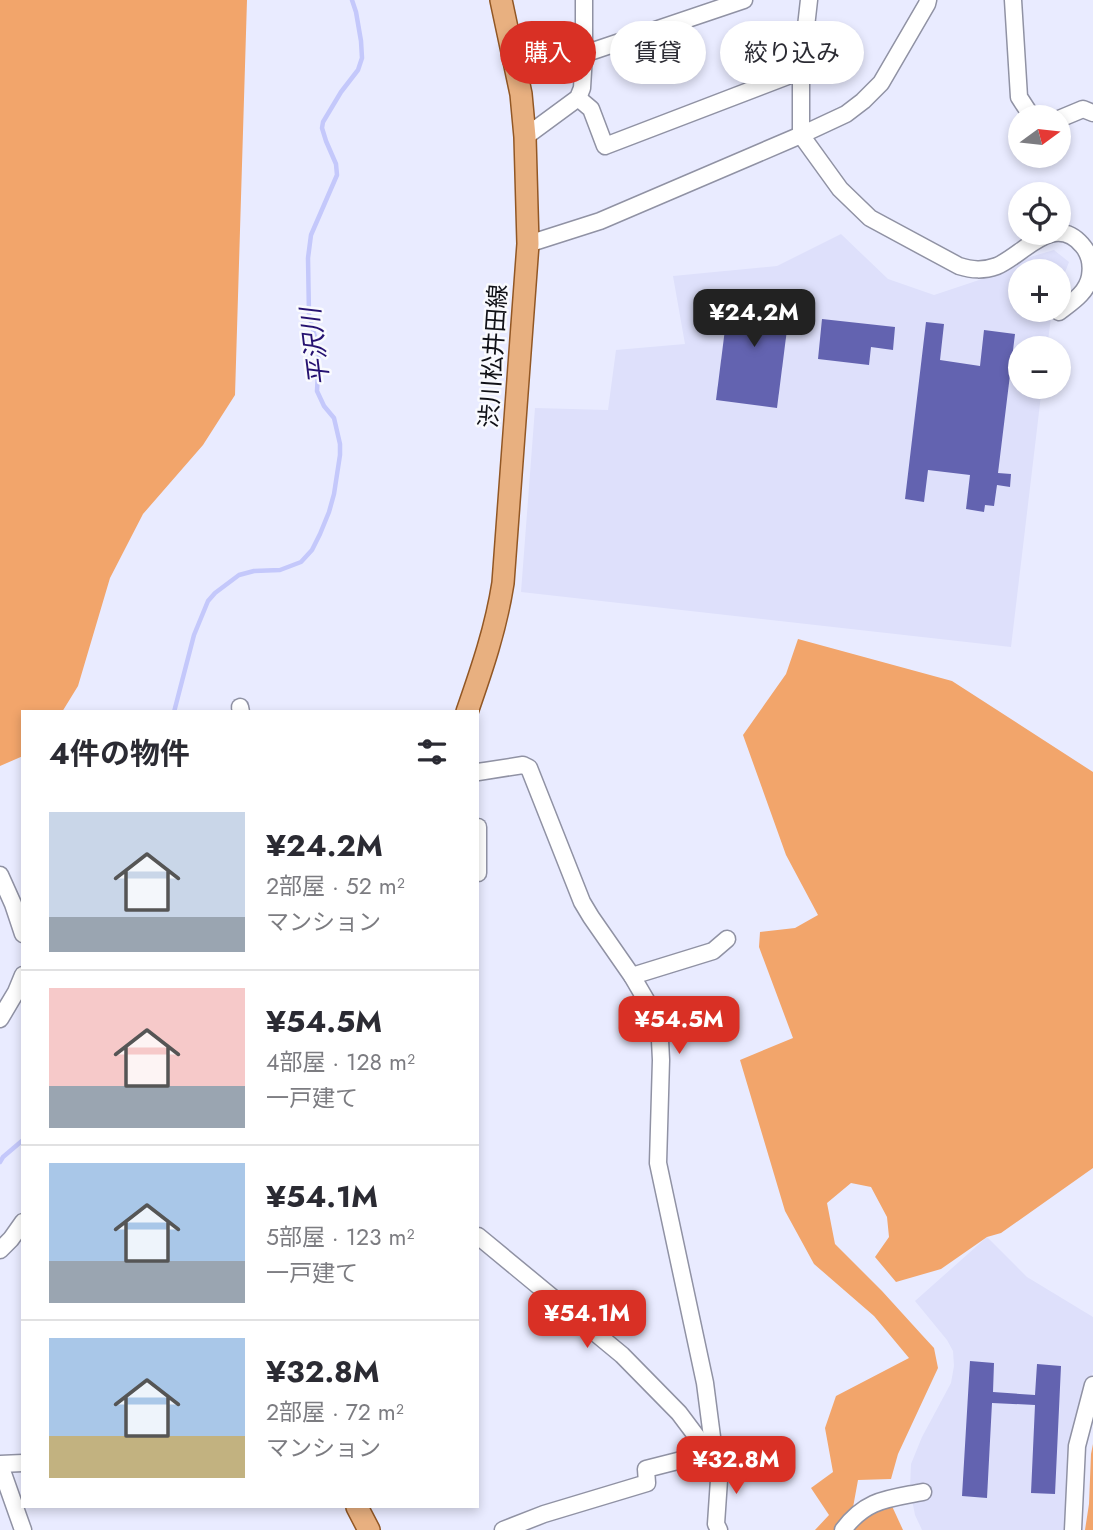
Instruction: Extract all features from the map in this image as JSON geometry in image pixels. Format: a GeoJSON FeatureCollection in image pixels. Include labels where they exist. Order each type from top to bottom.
{"type":"FeatureCollection","features":[{"type":"Feature","properties":{"kind":"main road","name":"渋川松井田線"},"geometry":{"type":"LineString","coordinates":[[468,710],[489,648],[503,583],[528,244],[525,137],[516,67],[501,0]]}},
{"type":"Feature","properties":{"kind":"main road"},"geometry":{"type":"LineString","coordinates":[[358,1508],[369,1530]]}},
{"type":"Feature","properties":{"kind":"street"},"geometry":{"type":"LineString","coordinates":[[596,50],[744,0]]}},
{"type":"Feature","properties":{"kind":"street"},"geometry":{"type":"LineString","coordinates":[[807,21],[809,0]]}},
{"type":"Feature","properties":{"kind":"street"},"geometry":{"type":"LineString","coordinates":[[528,244],[600,221],[846,114],[881,83],[928,0]]}},
{"type":"Feature","properties":{"kind":"street"},"geometry":{"type":"LineString","coordinates":[[1013,0],[1018,97],[1024,105]]}},
{"type":"Feature","properties":{"kind":"street"},"geometry":{"type":"LineString","coordinates":[[585,21],[586,1]]}},
{"type":"Feature","properties":{"kind":"street"},"geometry":{"type":"LineString","coordinates":[[525,137],[578,97],[582,84]]}},
{"type":"Feature","properties":{"kind":"street"},"geometry":{"type":"LineString","coordinates":[[578,97],[591,109],[605,146],[768,84]]}},
{"type":"Feature","properties":{"kind":"street"},"geometry":{"type":"LineString","coordinates":[[802,84],[801,135],[840,190],[870,218],[959,266],[972,270],[983,270],[1008,260]]}},
{"type":"Feature","properties":{"kind":"street"},"geometry":{"type":"LineString","coordinates":[[1071,114],[1083,109],[1093,113]]}},
{"type":"Feature","properties":{"kind":"street"},"geometry":{"type":"LineString","coordinates":[[1010,259],[1037,239],[1052,233],[1066,234],[1078,240],[1086,250],[1091,265],[1089,281],[1082,293],[1071,302]]}},
{"type":"Feature","properties":{"kind":"street"},"geometry":{"type":"LineString","coordinates":[[479,772],[523,765],[529,768],[582,902],[632,976],[657,1025],[660,1040],[658,1163],[705,1382],[712,1437],[709,1453]]}},
{"type":"Feature","properties":{"kind":"street"},"geometry":{"type":"LineString","coordinates":[[0,875],[21,928]]}},
{"type":"Feature","properties":{"kind":"street"},"geometry":{"type":"LineString","coordinates":[[632,976],[713,951],[727,939]]}},
{"type":"Feature","properties":{"kind":"street"},"geometry":{"type":"LineString","coordinates":[[0,1019],[21,980]]}},
{"type":"Feature","properties":{"kind":"street"},"geometry":{"type":"LineString","coordinates":[[0,1250],[21,1225]]}},
{"type":"Feature","properties":{"kind":"street"},"geometry":{"type":"LineString","coordinates":[[479,1237],[622,1355],[679,1413],[720,1465],[715,1528]]}},
{"type":"Feature","properties":{"kind":"street"},"geometry":{"type":"LineString","coordinates":[[1073,1530],[1077,1446],[1093,1385]]}},
{"type":"Feature","properties":{"kind":"street"},"geometry":{"type":"LineString","coordinates":[[503,1530],[544,1514],[647,1483],[646,1469],[709,1453]]}},
{"type":"Feature","properties":{"kind":"street"},"geometry":{"type":"LineString","coordinates":[[21,1463],[0,1464],[23,1530]]}},
{"type":"Feature","properties":{"kind":"street"},"geometry":{"type":"LineString","coordinates":[[843,1530],[864,1508],[876,1502],[923,1492]]}},
{"type":"Feature","properties":{"kind":"shaded area"},"geometry":{"type":"Polygon","coordinates":[[[0,0],[247,0],[235,395],[203,445],[143,514],[110,578],[78,686],[63,710],[21,710],[21,757],[0,766],[0,0]]]}},
{"type":"Feature","properties":{"kind":"shaded area"},"geometry":{"type":"Polygon","coordinates":[[[841,234],[888,279],[934,295],[979,280],[1008,266],[1008,322],[1050,322],[1049,336],[1008,336],[1008,399],[1041,399],[1011,647],[521,592],[535,408],[608,410],[616,350],[685,344],[673,276],[777,266],[841,234]]]}},
{"type":"Feature","properties":{"kind":"shaded area"},"geometry":{"type":"Polygon","coordinates":[[[1054,250],[1065,259],[1023,259],[1054,250]]]}},
{"type":"Feature","properties":{"kind":"shaded area"},"geometry":{"type":"Polygon","coordinates":[[[798,639],[952,681],[1093,772],[1093,1168],[1001,1233],[987,1237],[941,1269],[896,1282],[875,1257],[889,1237],[887,1217],[871,1187],[851,1183],[827,1203],[835,1244],[934,1348],[938,1368],[898,1454],[891,1479],[858,1480],[852,1513],[837,1530],[815,1530],[829,1515],[811,1488],[833,1472],[825,1428],[836,1396],[909,1358],[874,1316],[814,1264],[785,1211],[740,1060],[793,1038],[759,947],[760,932],[795,928],[818,915],[786,855],[743,735],[786,674],[798,639]]]}},
{"type":"Feature","properties":{"kind":"shaded area"},"geometry":{"type":"Polygon","coordinates":[[[987,1237],[1027,1277],[1093,1317],[1093,1371],[1078,1424],[1068,1530],[922,1530],[915,1515],[910,1489],[911,1464],[951,1383],[954,1366],[953,1351],[947,1340],[915,1301],[987,1237]]]}},
{"type":"Feature","properties":{"kind":"shaded area"},"geometry":{"type":"Polygon","coordinates":[[[1093,1444],[1093,1530],[1085,1530],[1089,1504],[1093,1444]]]}},
{"type":"Feature","properties":{"kind":"shaded area"},"geometry":{"type":"Polygon","coordinates":[[[891,1504],[903,1530],[852,1530],[861,1521],[891,1504]]]}},
{"type":"Feature","properties":{"kind":"building"},"geometry":{"type":"Polygon","coordinates":[[[730,290],[791,298],[777,408],[716,400],[730,290]]]}},
{"type":"Feature","properties":{"kind":"building"},"geometry":{"type":"Polygon","coordinates":[[[822,319],[895,327],[893,350],[871,347],[869,365],[818,359],[822,319]]]}},
{"type":"Feature","properties":{"kind":"building"},"geometry":{"type":"Polygon","coordinates":[[[926,322],[944,324],[940,360],[980,366],[984,330],[1015,334],[1008,336],[1008,391],[998,473],[1011,474],[1010,487],[997,485],[994,506],[985,505],[984,512],[966,509],[970,475],[928,470],[924,502],[905,499],[926,322]]]}},
{"type":"Feature","properties":{"kind":"building"},"geometry":{"type":"Polygon","coordinates":[[[970,1361],[994,1363],[993,1392],[1035,1395],[1037,1364],[1061,1366],[1055,1494],[1031,1493],[1035,1405],[992,1403],[987,1498],[962,1496],[970,1361]]]}},
{"type":"Feature","properties":{"kind":"waterway","name":"平沢川"},"geometry":{"type":"LineString","coordinates":[[175,710],[194,635],[208,601],[239,575],[254,571],[280,570],[301,562],[312,550],[320,534],[334,494],[340,444],[334,418],[317,391],[319,351],[309,315],[308,258],[311,235],[337,175],[336,164],[322,128],[323,122],[358,70],[362,58],[352,0]]}},
{"type":"Feature","properties":{"kind":"waterway","name":"平沢川"},"geometry":{"type":"LineString","coordinates":[[0,1162],[21,1142]]}}]}
